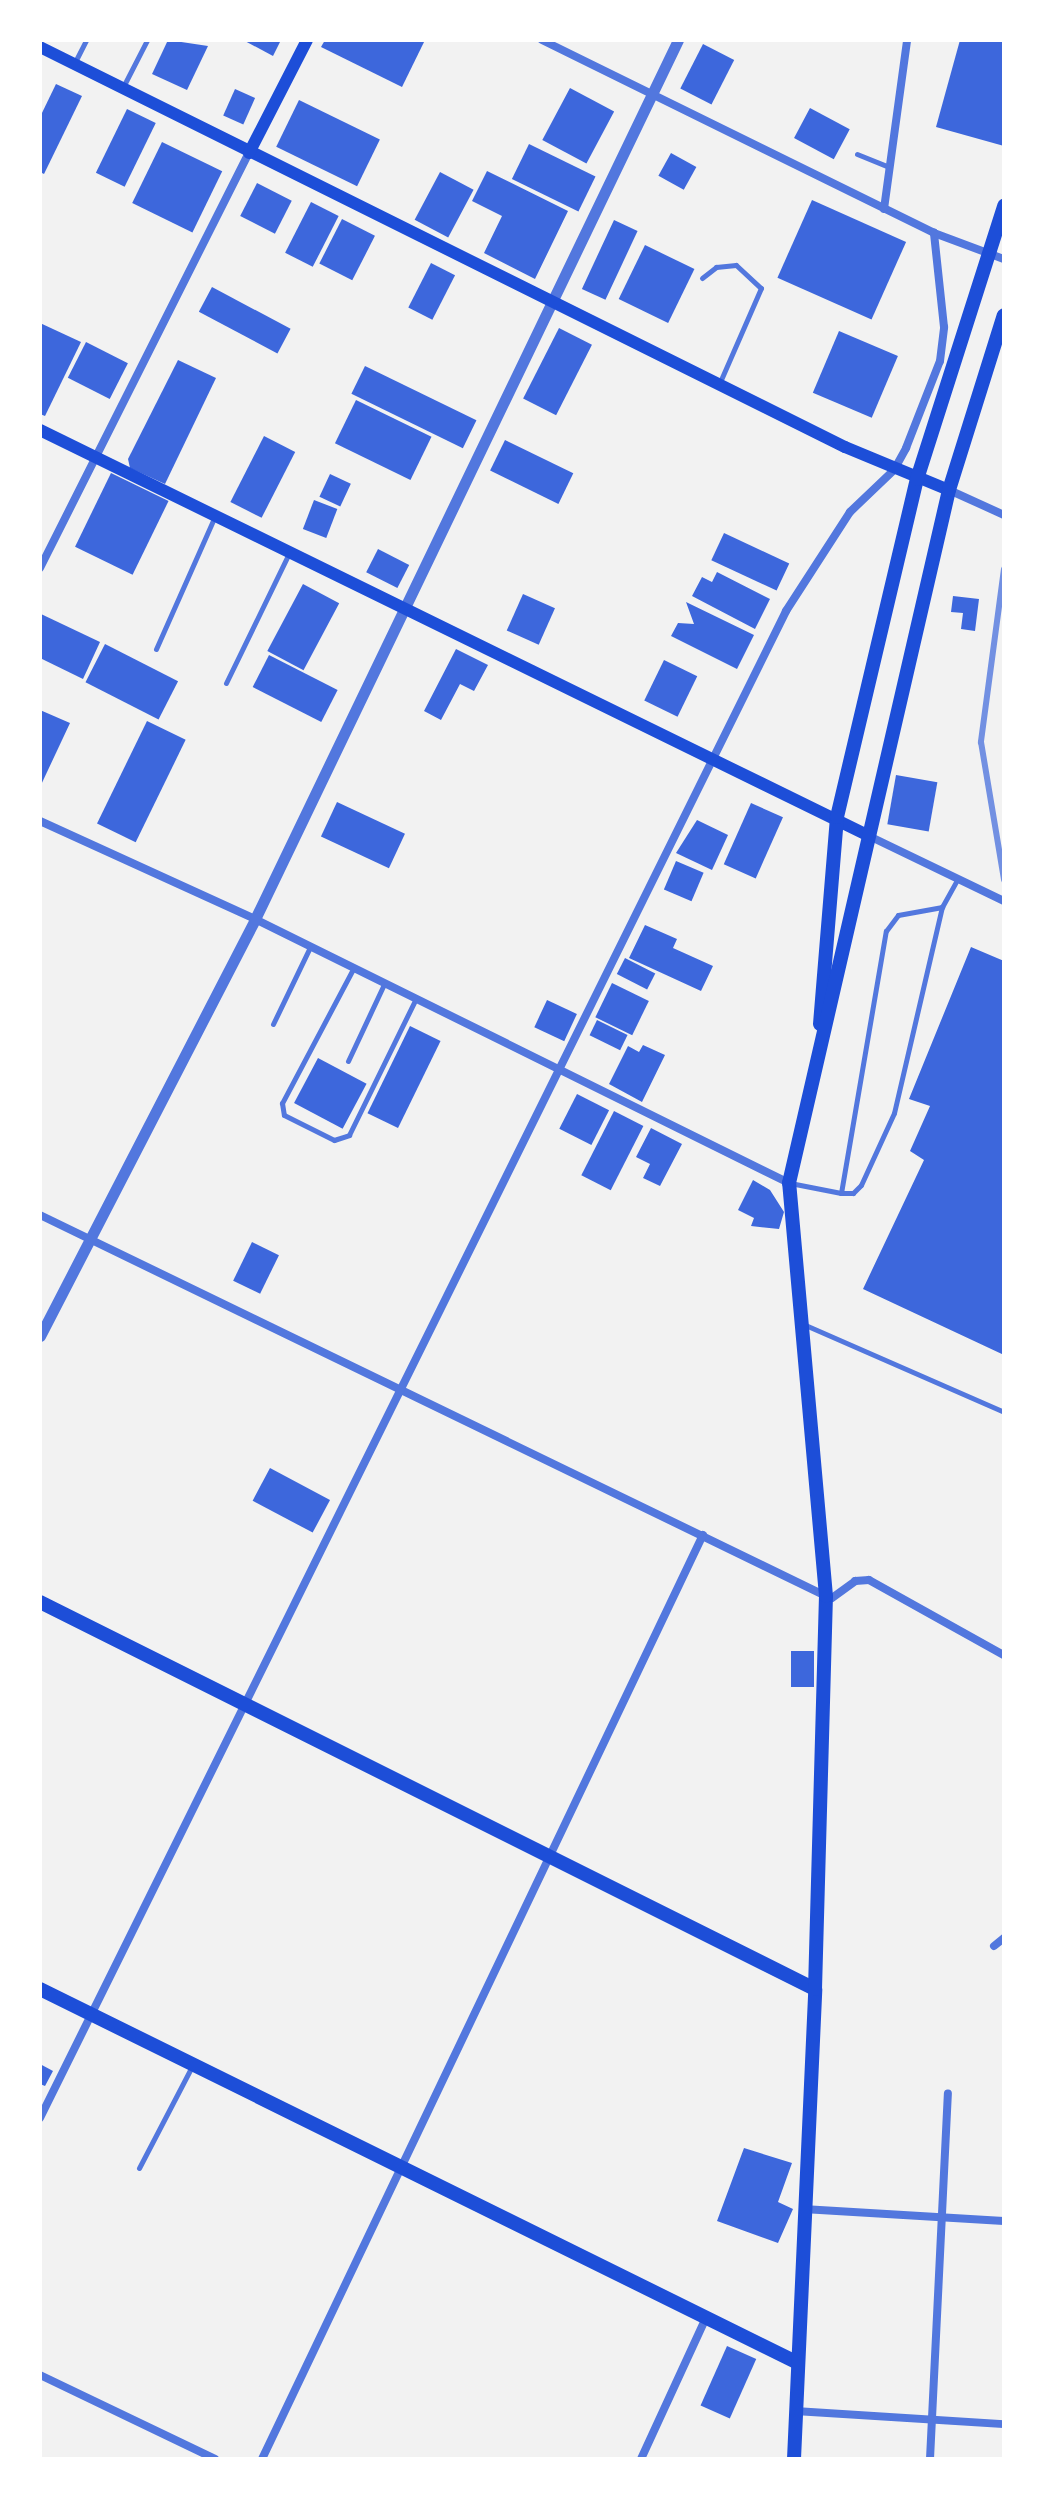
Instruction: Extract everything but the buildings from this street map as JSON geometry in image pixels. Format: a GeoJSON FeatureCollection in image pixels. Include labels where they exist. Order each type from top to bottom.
{"type":"FeatureCollection","features":[{"type":"Feature","properties":{"kind":"main road"},"geometry":{"type":"LineString","coordinates":[[249,153],[307,40]]}},
{"type":"Feature","properties":{"kind":"main road"},"geometry":{"type":"LineString","coordinates":[[40,47],[894,470],[949,490]]}},
{"type":"Feature","properties":{"kind":"main road"},"geometry":{"type":"LineString","coordinates":[[816,1068],[837,817],[917,479],[1004,206]]}},
{"type":"Feature","properties":{"kind":"main road"},"geometry":{"type":"LineString","coordinates":[[794,2459],[802,2209],[815,1989],[826,1596],[799,1323],[789,1183],[949,490],[1004,315]]}},
{"type":"Feature","properties":{"kind":"main road"},"geometry":{"type":"LineString","coordinates":[[40,430],[289,552],[402,612],[837,817],[869,836]]}},
{"type":"Feature","properties":{"kind":"main road"},"geometry":{"type":"LineString","coordinates":[[40,1602],[815,1989]]}},
{"type":"Feature","properties":{"kind":"main road"},"geometry":{"type":"LineString","coordinates":[[40,1989],[401,2166],[705,2320],[796,2362]]}},
{"type":"Feature","properties":{"kind":"street"},"geometry":{"type":"LineString","coordinates":[[542,40],[934,233],[1004,259]]}},
{"type":"Feature","properties":{"kind":"street"},"geometry":{"type":"LineString","coordinates":[[40,1336],[255,919],[650,91],[678,40]]}},
{"type":"Feature","properties":{"kind":"street"},"geometry":{"type":"LineString","coordinates":[[884,209],[907,40]]}},
{"type":"Feature","properties":{"kind":"street"},"geometry":{"type":"LineString","coordinates":[[40,568],[249,153]]}},
{"type":"Feature","properties":{"kind":"street"},"geometry":{"type":"LineString","coordinates":[[40,2118],[246,1707],[399,1390],[716,760],[786,611],[865,492],[894,470],[940,361],[944,327],[934,233]]}},
{"type":"Feature","properties":{"kind":"street"},"geometry":{"type":"LineString","coordinates":[[949,490],[1004,515]]}},
{"type":"Feature","properties":{"kind":"street"},"geometry":{"type":"LineString","coordinates":[[40,821],[255,919],[560,1073],[789,1183]]}},
{"type":"Feature","properties":{"kind":"street"},"geometry":{"type":"LineString","coordinates":[[869,836],[956,882],[1004,901]]}},
{"type":"Feature","properties":{"kind":"street"},"geometry":{"type":"LineString","coordinates":[[40,1215],[826,1596],[833,1598],[855,1581],[869,1580],[1004,1655]]}},
{"type":"Feature","properties":{"kind":"street"},"geometry":{"type":"LineString","coordinates":[[262,2459],[552,1858],[703,1535]]}},
{"type":"Feature","properties":{"kind":"street"},"geometry":{"type":"LineString","coordinates":[[994,1946],[1004,1938]]}},
{"type":"Feature","properties":{"kind":"street"},"geometry":{"type":"LineString","coordinates":[[930,2459],[948,2093]]}},
{"type":"Feature","properties":{"kind":"street"},"geometry":{"type":"LineString","coordinates":[[802,2209],[1004,2221]]}},
{"type":"Feature","properties":{"kind":"street"},"geometry":{"type":"LineString","coordinates":[[641,2459],[705,2320]]}},
{"type":"Feature","properties":{"kind":"street"},"geometry":{"type":"LineString","coordinates":[[40,2375],[215,2459]]}},
{"type":"Feature","properties":{"kind":"street"},"geometry":{"type":"LineString","coordinates":[[795,2411],[1004,2424]]}},
{"type":"Feature","properties":{"kind":"lane"},"geometry":{"type":"LineString","coordinates":[[75,63],[86,40]]}},
{"type":"Feature","properties":{"kind":"lane"},"geometry":{"type":"LineString","coordinates":[[122,88],[147,40]]}},
{"type":"Feature","properties":{"kind":"lane"},"geometry":{"type":"LineString","coordinates":[[857,154],[890,167]]}},
{"type":"Feature","properties":{"kind":"lane"},"geometry":{"type":"LineString","coordinates":[[702,278],[716,267],[736,265],[761,288],[720,382]]}},
{"type":"Feature","properties":{"kind":"lane"},"geometry":{"type":"LineString","coordinates":[[156,649],[215,515]]}},
{"type":"Feature","properties":{"kind":"lane"},"geometry":{"type":"LineString","coordinates":[[226,683],[289,552]]}},
{"type":"Feature","properties":{"kind":"lane"},"geometry":{"type":"LineString","coordinates":[[789,1183],[841,1193],[853,1193],[861,1185],[894,1113],[942,907],[956,882]]}},
{"type":"Feature","properties":{"kind":"lane"},"geometry":{"type":"LineString","coordinates":[[841,1193],[886,931],[898,915],[942,907]]}},
{"type":"Feature","properties":{"kind":"lane"},"geometry":{"type":"LineString","coordinates":[[273,1024],[310,947]]}},
{"type":"Feature","properties":{"kind":"lane"},"geometry":{"type":"LineString","coordinates":[[353,969],[282,1103],[284,1115],[334,1140],[349,1135],[415,1000]]}},
{"type":"Feature","properties":{"kind":"lane"},"geometry":{"type":"LineString","coordinates":[[348,1061],[384,984]]}},
{"type":"Feature","properties":{"kind":"lane"},"geometry":{"type":"LineString","coordinates":[[799,1323],[1004,1412]]}},
{"type":"Feature","properties":{"kind":"lane"},"geometry":{"type":"LineString","coordinates":[[139,2168],[192,2065]]}},
{"type":"Feature","properties":{"kind":"railway"},"geometry":{"type":"LineString","coordinates":[[1004,569],[981,742],[1004,880]]}}]}
